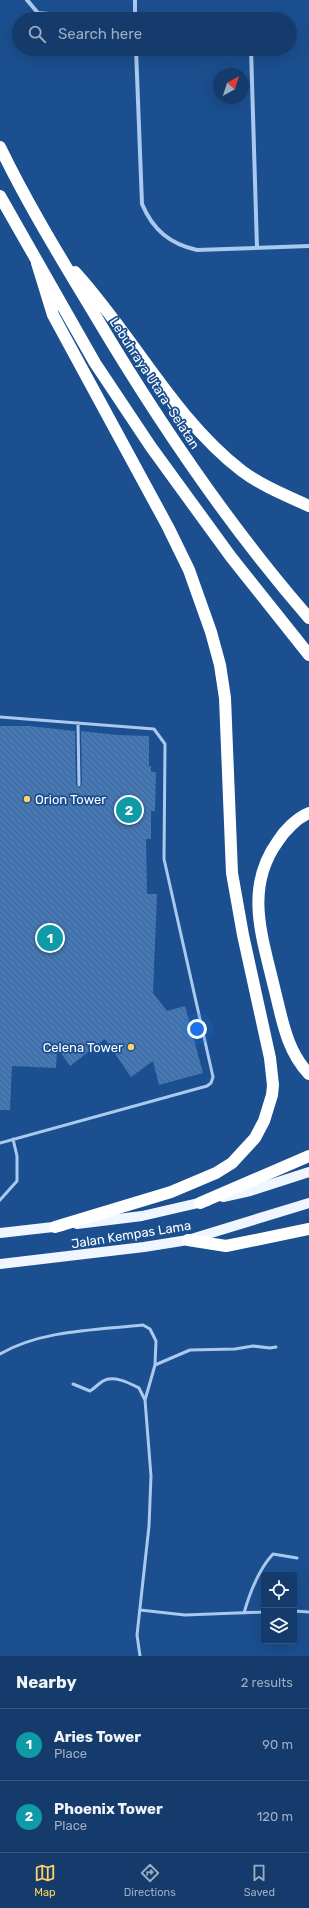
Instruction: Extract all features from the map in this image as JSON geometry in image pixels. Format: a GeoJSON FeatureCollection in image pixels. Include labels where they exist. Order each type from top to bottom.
{"type":"FeatureCollection","features":[{"type":"Feature","properties":{"kind":"highway","name":"Lebuhraya Utara–Selatan"},"geometry":{"type":"LineString","coordinates":[[0,147],[58,253],[141,393],[222,509],[309,618]]}},
{"type":"Feature","properties":{"kind":"highway"},"geometry":{"type":"LineString","coordinates":[[0,196],[36,263],[94,363],[151,447],[231,557],[309,655]]}},
{"type":"Feature","properties":{"kind":"highway"},"geometry":{"type":"LineString","coordinates":[[58,253],[92,290],[172,397],[222,454],[261,483],[309,506]]}},
{"type":"Feature","properties":{"kind":"highway"},"geometry":{"type":"LineString","coordinates":[[36,263],[53,315],[168,527],[189,570],[211,632],[220,665],[225,698],[232,873],[243,935],[270,1058],[273,1085],[272,1096],[264,1121],[255,1138],[232,1163],[216,1173],[171,1192],[55,1227]]}},
{"type":"Feature","properties":{"kind":"highway"},"geometry":{"type":"LineString","coordinates":[[309,812],[303,815],[283,834],[270,852],[262,874],[257,895],[258,917],[287,1042],[302,1067],[309,1074]]}},
{"type":"Feature","properties":{"kind":"highway"},"geometry":{"type":"LineString","coordinates":[[200,1203],[309,1156]]}},
{"type":"Feature","properties":{"kind":"highway"},"geometry":{"type":"LineString","coordinates":[[188,1240],[226,1246],[309,1229]]}},
{"type":"Feature","properties":{"kind":"main road","name":"Jalan Kempas Lama"},"geometry":{"type":"LineString","coordinates":[[0,1233],[142,1216],[250,1191],[309,1172]]}},
{"type":"Feature","properties":{"kind":"main road","name":"Jalan Kempas Lama"},"geometry":{"type":"LineString","coordinates":[[0,1264],[136,1248],[188,1240],[309,1202]]}},
{"type":"Feature","properties":{"kind":"street"},"geometry":{"type":"LineString","coordinates":[[27,0],[37,12]]}},
{"type":"Feature","properties":{"kind":"street"},"geometry":{"type":"LineString","coordinates":[[135,0],[135,12]]}},
{"type":"Feature","properties":{"kind":"street"},"geometry":{"type":"LineString","coordinates":[[136,56],[142,204],[147,215],[156,227],[168,239],[182,246],[197,250],[309,246]]}},
{"type":"Feature","properties":{"kind":"street"},"geometry":{"type":"LineString","coordinates":[[251,56],[257,248]]}},
{"type":"Feature","properties":{"kind":"lane"},"geometry":{"type":"LineString","coordinates":[[0,717],[154,729],[165,744],[164,859],[213,1077],[211,1083],[207,1086],[0,1143]]}},
{"type":"Feature","properties":{"kind":"lane"},"geometry":{"type":"LineString","coordinates":[[78,723],[79,785]]}},
{"type":"Feature","properties":{"kind":"lane"},"geometry":{"type":"LineString","coordinates":[[0,1200],[17,1181],[17,1156],[12,1139]]}},
{"type":"Feature","properties":{"kind":"lane"},"geometry":{"type":"LineString","coordinates":[[0,1354],[16,1345],[48,1336],[142,1325],[150,1329],[156,1340],[155,1365],[145,1400],[151,1476],[149,1526],[137,1634],[140,1656]]}},
{"type":"Feature","properties":{"kind":"lane"},"geometry":{"type":"LineString","coordinates":[[155,1365],[190,1350],[235,1349],[253,1346],[270,1348],[276,1347]]}},
{"type":"Feature","properties":{"kind":"lane"},"geometry":{"type":"LineString","coordinates":[[73,1384],[90,1391],[101,1382],[109,1378],[119,1380],[139,1388],[145,1400]]}},
{"type":"Feature","properties":{"kind":"lane"},"geometry":{"type":"LineString","coordinates":[[244,1613],[253,1588],[266,1562],[274,1554],[297,1558]]}},
{"type":"Feature","properties":{"kind":"lane"},"geometry":{"type":"LineString","coordinates":[[140,1610],[185,1615],[224,1612],[261,1612]]}},
{"type":"Feature","properties":{"kind":"lane"},"geometry":{"type":"LineString","coordinates":[[297,1611],[309,1612]]}},
{"type":"Feature","properties":{"kind":"building"},"geometry":{"type":"Polygon","coordinates":[[[0,726],[29,726],[75,731],[76,785],[79,788],[82,785],[81,731],[117,735],[149,736],[149,766],[151,766],[151,772],[156,772],[155,811],[151,811],[151,839],[146,839],[147,894],[157,894],[153,993],[167,1011],[185,1006],[203,1073],[159,1085],[153,1061],[131,1077],[105,1039],[70,1066],[57,1047],[56,1068],[12,1066],[10,1110],[0,1110],[0,726]]]}},
{"type":"Feature","properties":{"kind":"place","name":"Orion Tower"},"geometry":{"type":"Point","coordinates":[27,799]}},
{"type":"Feature","properties":{"kind":"place","name":"Phoenix Tower"},"geometry":{"type":"Point","coordinates":[129,810]}},
{"type":"Feature","properties":{"kind":"place","name":"Aries Tower"},"geometry":{"type":"Point","coordinates":[50,938]}},
{"type":"Feature","properties":{"kind":"place","name":"Celena Tower"},"geometry":{"type":"Point","coordinates":[131,1047]}}]}
